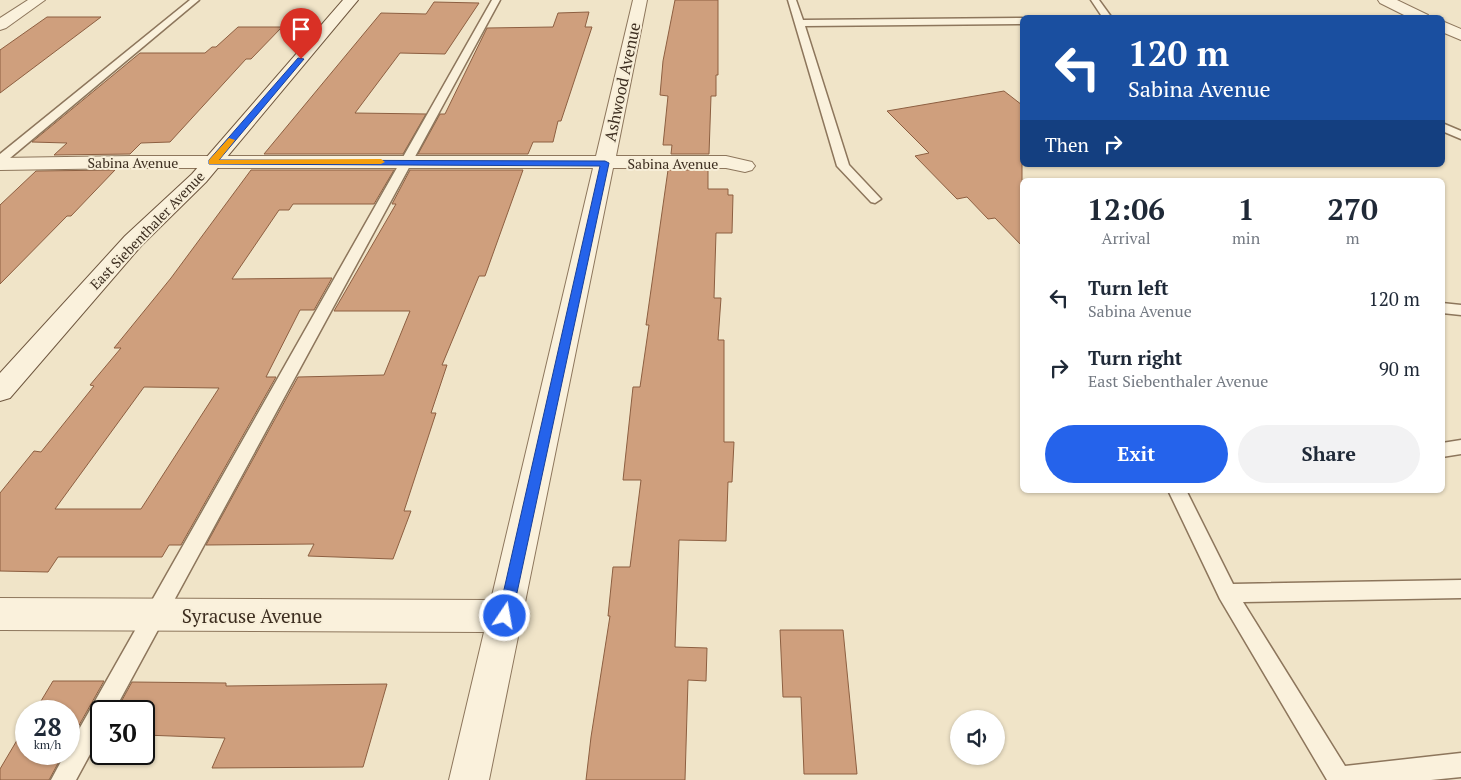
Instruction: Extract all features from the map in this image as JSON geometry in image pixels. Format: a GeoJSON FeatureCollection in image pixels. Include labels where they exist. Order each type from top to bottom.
{"type":"FeatureCollection","features":[{"type":"Feature","properties":{"kind":"street"},"geometry":{"type":"LineString","coordinates":[[0,24],[38,0]]}},
{"type":"Feature","properties":{"kind":"street","name":"East Siebenthaler Avenue"},"geometry":{"type":"LineString","coordinates":[[0,391],[133,241],[199,178],[351,0]]}},
{"type":"Feature","properties":{"kind":"street","name":"Ashwood Avenue"},"geometry":{"type":"LineString","coordinates":[[469,780],[640,0]]}},
{"type":"Feature","properties":{"kind":"street"},"geometry":{"type":"LineString","coordinates":[[1385,0],[1417,15]]}},
{"type":"Feature","properties":{"kind":"street"},"geometry":{"type":"LineString","coordinates":[[1445,27],[1461,35]]}},
{"type":"Feature","properties":{"kind":"street","name":"Sabina Avenue"},"geometry":{"type":"LineString","coordinates":[[0,162],[726,162],[745,166]]}},
{"type":"Feature","properties":{"kind":"street","name":"Syracuse Avenue"},"geometry":{"type":"LineString","coordinates":[[0,614],[505,616]]}},
{"type":"Feature","properties":{"kind":"lane"},"geometry":{"type":"LineString","coordinates":[[0,162],[195,0]]}},
{"type":"Feature","properties":{"kind":"lane"},"geometry":{"type":"LineString","coordinates":[[63,780],[408,162],[496,0]]}},
{"type":"Feature","properties":{"kind":"lane"},"geometry":{"type":"LineString","coordinates":[[792,0],[843,166],[875,199]]}},
{"type":"Feature","properties":{"kind":"lane"},"geometry":{"type":"LineString","coordinates":[[1095,0],[1106,15]]}},
{"type":"Feature","properties":{"kind":"lane"},"geometry":{"type":"LineString","coordinates":[[800,22],[1020,21]]}},
{"type":"Feature","properties":{"kind":"lane"},"geometry":{"type":"LineString","coordinates":[[1445,128],[1461,136]]}},
{"type":"Feature","properties":{"kind":"lane"},"geometry":{"type":"LineString","coordinates":[[1445,308],[1461,310]]}},
{"type":"Feature","properties":{"kind":"lane"},"geometry":{"type":"LineString","coordinates":[[1445,450],[1461,447]]}},
{"type":"Feature","properties":{"kind":"lane"},"geometry":{"type":"LineString","coordinates":[[1178,493],[1227,593],[1339,779],[1461,765]]}},
{"type":"Feature","properties":{"kind":"lane"},"geometry":{"type":"LineString","coordinates":[[1227,593],[1461,589]]}},
{"type":"Feature","properties":{"kind":"building"},"geometry":{"type":"Polygon","coordinates":[[[675,0],[718,0],[718,75],[716,75],[716,96],[711,96],[709,154],[671,154],[672,145],[663,145],[668,96],[660,95],[663,61],[675,0]]]}},
{"type":"Feature","properties":{"kind":"building"},"geometry":{"type":"Polygon","coordinates":[[[434,2],[479,3],[445,54],[400,53],[355,113],[426,114],[403,154],[264,154],[381,13],[426,14],[434,2]]]}},
{"type":"Feature","properties":{"kind":"building"},"geometry":{"type":"Polygon","coordinates":[[[589,12],[585,27],[592,27],[561,121],[558,121],[553,142],[533,142],[528,154],[418,154],[440,114],[445,114],[487,28],[553,27],[558,13],[589,12]]]}},
{"type":"Feature","properties":{"kind":"building"},"geometry":{"type":"Polygon","coordinates":[[[47,17],[101,17],[0,93],[0,50],[47,17]]]}},
{"type":"Feature","properties":{"kind":"building"},"geometry":{"type":"Polygon","coordinates":[[[238,27],[282,27],[251,59],[246,59],[170,142],[141,143],[130,154],[54,155],[67,143],[32,142],[140,53],[205,53],[212,47],[216,47],[238,27]]]}},
{"type":"Feature","properties":{"kind":"building"},"geometry":{"type":"Polygon","coordinates":[[[1004,91],[1020,103],[1020,167],[1022,167],[1022,178],[1020,178],[1020,244],[995,218],[988,219],[967,197],[957,199],[915,156],[929,153],[887,111],[1004,91]]]}},
{"type":"Feature","properties":{"kind":"building"},"geometry":{"type":"Polygon","coordinates":[[[115,170],[71,216],[67,216],[0,284],[0,205],[36,171],[115,170]]]}},
{"type":"Feature","properties":{"kind":"building"},"geometry":{"type":"Polygon","coordinates":[[[251,170],[394,170],[374,204],[293,204],[289,210],[279,210],[232,279],[332,278],[314,310],[300,310],[266,377],[276,377],[181,545],[169,545],[162,557],[58,557],[48,572],[0,571],[0,493],[34,451],[41,452],[94,386],[90,385],[121,348],[114,348],[171,278],[251,170]],[[144,387],[55,509],[141,509],[219,388],[144,387]]]}},
{"type":"Feature","properties":{"kind":"building"},"geometry":{"type":"Polygon","coordinates":[[[410,170],[523,170],[485,276],[479,276],[442,365],[447,365],[431,413],[436,413],[404,511],[411,511],[393,559],[308,556],[314,544],[206,545],[298,377],[384,375],[410,311],[334,311],[396,204],[392,204],[410,170]]]}},
{"type":"Feature","properties":{"kind":"building"},"geometry":{"type":"Polygon","coordinates":[[[668,170],[708,170],[708,189],[728,189],[728,195],[733,195],[732,233],[716,233],[714,298],[721,298],[718,340],[724,340],[724,442],[734,442],[732,482],[728,482],[726,541],[679,540],[675,647],[707,648],[706,681],[688,680],[685,780],[586,780],[610,616],[608,616],[613,567],[630,567],[641,480],[623,480],[633,387],[640,387],[649,325],[646,325],[668,170]]]}},
{"type":"Feature","properties":{"kind":"building"},"geometry":{"type":"Polygon","coordinates":[[[780,630],[843,630],[857,774],[804,774],[801,697],[783,697],[780,630]]]}},
{"type":"Feature","properties":{"kind":"building"},"geometry":{"type":"Polygon","coordinates":[[[53,681],[104,681],[93,700],[90,700],[90,706],[80,724],[80,700],[42,700],[53,681]]]}},
{"type":"Feature","properties":{"kind":"building"},"geometry":{"type":"Polygon","coordinates":[[[132,682],[226,683],[226,686],[387,684],[363,767],[212,768],[225,738],[155,735],[155,700],[122,700],[132,682]]]}},
{"type":"Feature","properties":{"kind":"building"},"geometry":{"type":"Polygon","coordinates":[[[15,744],[15,765],[57,765],[49,780],[0,780],[0,769],[15,744]]]}},
{"type":"Feature","properties":{"kind":"slow traffic"},"geometry":{"type":"LineString","coordinates":[[231,140],[212,162],[381,162]]}},
{"type":"Feature","properties":{"kind":"route"},"geometry":{"type":"LineString","coordinates":[[301,59],[212,162],[605,163],[505,616]]}}]}
